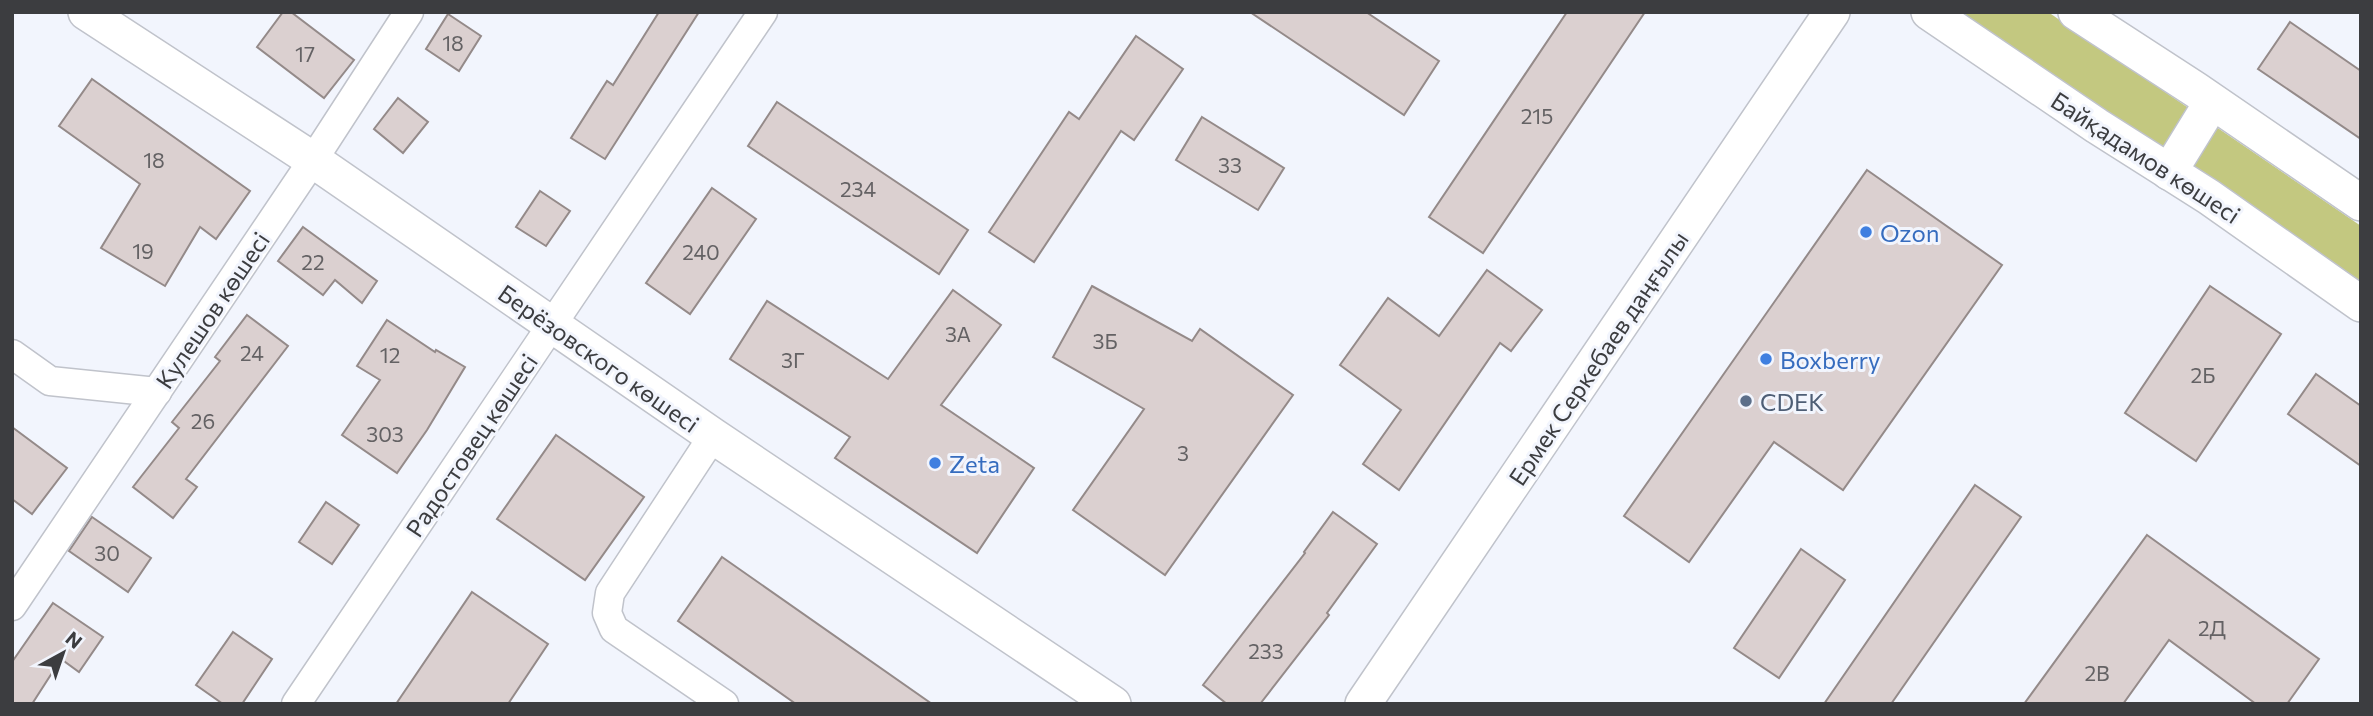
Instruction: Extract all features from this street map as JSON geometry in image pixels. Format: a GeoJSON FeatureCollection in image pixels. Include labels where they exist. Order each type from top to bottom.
{"type":"FeatureCollection","features":[{"type":"Feature","properties":{"kind":"street","name":"Берёзовского көшесі"},"geometry":{"type":"LineString","coordinates":[[86,12],[313,160],[713,436],[1113,704]]}},
{"type":"Feature","properties":{"kind":"street","name":"Кулешов көшесі"},"geometry":{"type":"LineString","coordinates":[[12,606],[313,160],[409,12]]}},
{"type":"Feature","properties":{"kind":"street","name":"Радостовец көшесі"},"geometry":{"type":"LineString","coordinates":[[296,704],[763,12]]}},
{"type":"Feature","properties":{"kind":"street","name":"Ермек Серкебаев даңғылы"},"geometry":{"type":"LineString","coordinates":[[1363,704],[1832,12]]}},
{"type":"Feature","properties":{"kind":"street","name":"Байқадамов көшесі"},"geometry":{"type":"LineString","coordinates":[[1929,12],[2096,126],[2209,197],[2361,304]]}},
{"type":"Feature","properties":{"kind":"street"},"geometry":{"type":"LineString","coordinates":[[2076,12],[2361,203]]}},
{"type":"Feature","properties":{"kind":"street"},"geometry":{"type":"LineString","coordinates":[[2169,172],[2212,102]]}},
{"type":"Feature","properties":{"kind":"street"},"geometry":{"type":"LineString","coordinates":[[12,354],[51,381],[157,391]]}},
{"type":"Feature","properties":{"kind":"street"},"geometry":{"type":"LineString","coordinates":[[713,436],[610,593],[607,613],[614,629],[724,704]]}},
{"type":"Feature","properties":{"kind":"green space"},"geometry":{"type":"Polygon","coordinates":[[[1945,12],[2048,12],[2361,226],[2361,296],[1945,12]]]}},
{"type":"Feature","properties":{"kind":"building"},"geometry":{"type":"Polygon","coordinates":[[[283,12],[291,12],[354,60],[324,98],[257,47],[283,12]]]}},
{"type":"Feature","properties":{"kind":"building"},"geometry":{"type":"Polygon","coordinates":[[[659,12],[699,12],[605,159],[571,138],[607,81],[613,85],[659,12]]]}},
{"type":"Feature","properties":{"kind":"building"},"geometry":{"type":"Polygon","coordinates":[[[1250,12],[1366,12],[1439,61],[1404,115],[1250,12]]]}},
{"type":"Feature","properties":{"kind":"building"},"geometry":{"type":"Polygon","coordinates":[[[1567,12],[1645,12],[1483,253],[1429,217],[1567,12]]]}},
{"type":"Feature","properties":{"kind":"building"},"geometry":{"type":"Polygon","coordinates":[[[448,14],[481,36],[459,71],[426,49],[448,14]]]}},
{"type":"Feature","properties":{"kind":"building"},"geometry":{"type":"Polygon","coordinates":[[[2290,22],[2361,71],[2361,139],[2258,69],[2290,22]]]}},
{"type":"Feature","properties":{"kind":"building"},"geometry":{"type":"Polygon","coordinates":[[[1136,36],[1183,69],[1134,140],[1121,131],[1034,262],[989,232],[1069,112],[1079,119],[1136,36]]]}},
{"type":"Feature","properties":{"kind":"building"},"geometry":{"type":"Polygon","coordinates":[[[92,79],[250,191],[216,239],[200,227],[165,286],[101,248],[140,184],[59,126],[92,79]]]}},
{"type":"Feature","properties":{"kind":"building"},"geometry":{"type":"Polygon","coordinates":[[[398,98],[428,122],[403,153],[374,129],[398,98]]]}},
{"type":"Feature","properties":{"kind":"building"},"geometry":{"type":"Polygon","coordinates":[[[777,102],[968,230],[939,274],[748,146],[777,102]]]}},
{"type":"Feature","properties":{"kind":"building"},"geometry":{"type":"Polygon","coordinates":[[[1202,117],[1284,168],[1258,210],[1176,160],[1202,117]]]}},
{"type":"Feature","properties":{"kind":"building"},"geometry":{"type":"Polygon","coordinates":[[[1867,170],[2002,265],[1843,490],[1774,442],[1689,562],[1624,516],[1867,170]]]}},
{"type":"Feature","properties":{"kind":"building"},"geometry":{"type":"Polygon","coordinates":[[[712,188],[756,219],[690,314],[646,283],[712,188]]]}},
{"type":"Feature","properties":{"kind":"building"},"geometry":{"type":"Polygon","coordinates":[[[540,191],[570,211],[546,246],[516,227],[540,191]]]}},
{"type":"Feature","properties":{"kind":"building"},"geometry":{"type":"Polygon","coordinates":[[[303,227],[377,281],[362,303],[335,280],[323,295],[278,261],[303,227]]]}},
{"type":"Feature","properties":{"kind":"building"},"geometry":{"type":"Polygon","coordinates":[[[1487,270],[1542,310],[1511,351],[1500,343],[1399,490],[1363,464],[1401,410],[1340,365],[1388,298],[1439,336],[1487,270]]]}},
{"type":"Feature","properties":{"kind":"building"},"geometry":{"type":"Polygon","coordinates":[[[1092,286],[1192,341],[1200,329],[1293,395],[1165,575],[1073,510],[1144,409],[1053,357],[1092,286]]]}},
{"type":"Feature","properties":{"kind":"building"},"geometry":{"type":"Polygon","coordinates":[[[2210,286],[2281,334],[2196,461],[2125,413],[2210,286]]]}},
{"type":"Feature","properties":{"kind":"building"},"geometry":{"type":"Polygon","coordinates":[[[953,290],[1001,325],[941,405],[1034,468],[977,553],[835,458],[850,437],[730,359],[767,301],[888,379],[953,290]]]}},
{"type":"Feature","properties":{"kind":"building"},"geometry":{"type":"Polygon","coordinates":[[[247,315],[288,346],[186,479],[197,487],[173,518],[133,487],[179,428],[172,422],[220,361],[215,357],[247,315]]]}},
{"type":"Feature","properties":{"kind":"building"},"geometry":{"type":"Polygon","coordinates":[[[387,320],[435,352],[436,350],[465,367],[397,473],[342,435],[380,380],[357,366],[387,320]]]}},
{"type":"Feature","properties":{"kind":"building"},"geometry":{"type":"Polygon","coordinates":[[[2316,374],[2361,406],[2361,466],[2288,414],[2316,374]]]}},
{"type":"Feature","properties":{"kind":"building"},"geometry":{"type":"Polygon","coordinates":[[[12,427],[67,468],[32,514],[12,499],[12,427]]]}},
{"type":"Feature","properties":{"kind":"building"},"geometry":{"type":"Polygon","coordinates":[[[556,435],[644,497],[585,580],[497,519],[556,435]]]}},
{"type":"Feature","properties":{"kind":"building"},"geometry":{"type":"Polygon","coordinates":[[[1975,485],[2021,517],[1891,704],[1824,704],[1975,485]]]}},
{"type":"Feature","properties":{"kind":"building"},"geometry":{"type":"Polygon","coordinates":[[[326,502],[359,525],[332,564],[299,542],[326,502]]]}},
{"type":"Feature","properties":{"kind":"building"},"geometry":{"type":"Polygon","coordinates":[[[1333,512],[1377,544],[1327,613],[1329,615],[1260,704],[1227,704],[1203,685],[1305,553],[1333,512]]]}},
{"type":"Feature","properties":{"kind":"building"},"geometry":{"type":"Polygon","coordinates":[[[92,517],[151,558],[128,592],[69,551],[92,517]]]}},
{"type":"Feature","properties":{"kind":"building"},"geometry":{"type":"Polygon","coordinates":[[[2147,535],[2319,659],[2287,704],[2256,704],[2169,640],[2123,704],[2024,704],[2147,535]]]}},
{"type":"Feature","properties":{"kind":"building"},"geometry":{"type":"Polygon","coordinates":[[[1801,549],[1845,580],[1779,678],[1734,648],[1801,549]]]}},
{"type":"Feature","properties":{"kind":"building"},"geometry":{"type":"Polygon","coordinates":[[[722,557],[932,704],[796,704],[678,621],[722,557]]]}},
{"type":"Feature","properties":{"kind":"building"},"geometry":{"type":"Polygon","coordinates":[[[472,592],[548,644],[508,704],[396,704],[472,592]]]}},
{"type":"Feature","properties":{"kind":"building"},"geometry":{"type":"Polygon","coordinates":[[[53,603],[103,637],[79,672],[61,659],[32,704],[12,704],[12,662],[53,603]]]}},
{"type":"Feature","properties":{"kind":"building"},"geometry":{"type":"Polygon","coordinates":[[[233,632],[272,659],[242,704],[223,704],[196,685],[233,632]]]}},
{"type":"Feature","properties":{"kind":"place","name":"Ozon"},"geometry":{"type":"Point","coordinates":[1866,232]}},
{"type":"Feature","properties":{"kind":"place","name":"Boxberry"},"geometry":{"type":"Point","coordinates":[1766,359]}},
{"type":"Feature","properties":{"kind":"place","name":"CDEK"},"geometry":{"type":"Point","coordinates":[1746,401]}},
{"type":"Feature","properties":{"kind":"place","name":"Zeta"},"geometry":{"type":"Point","coordinates":[935,463]}}]}
